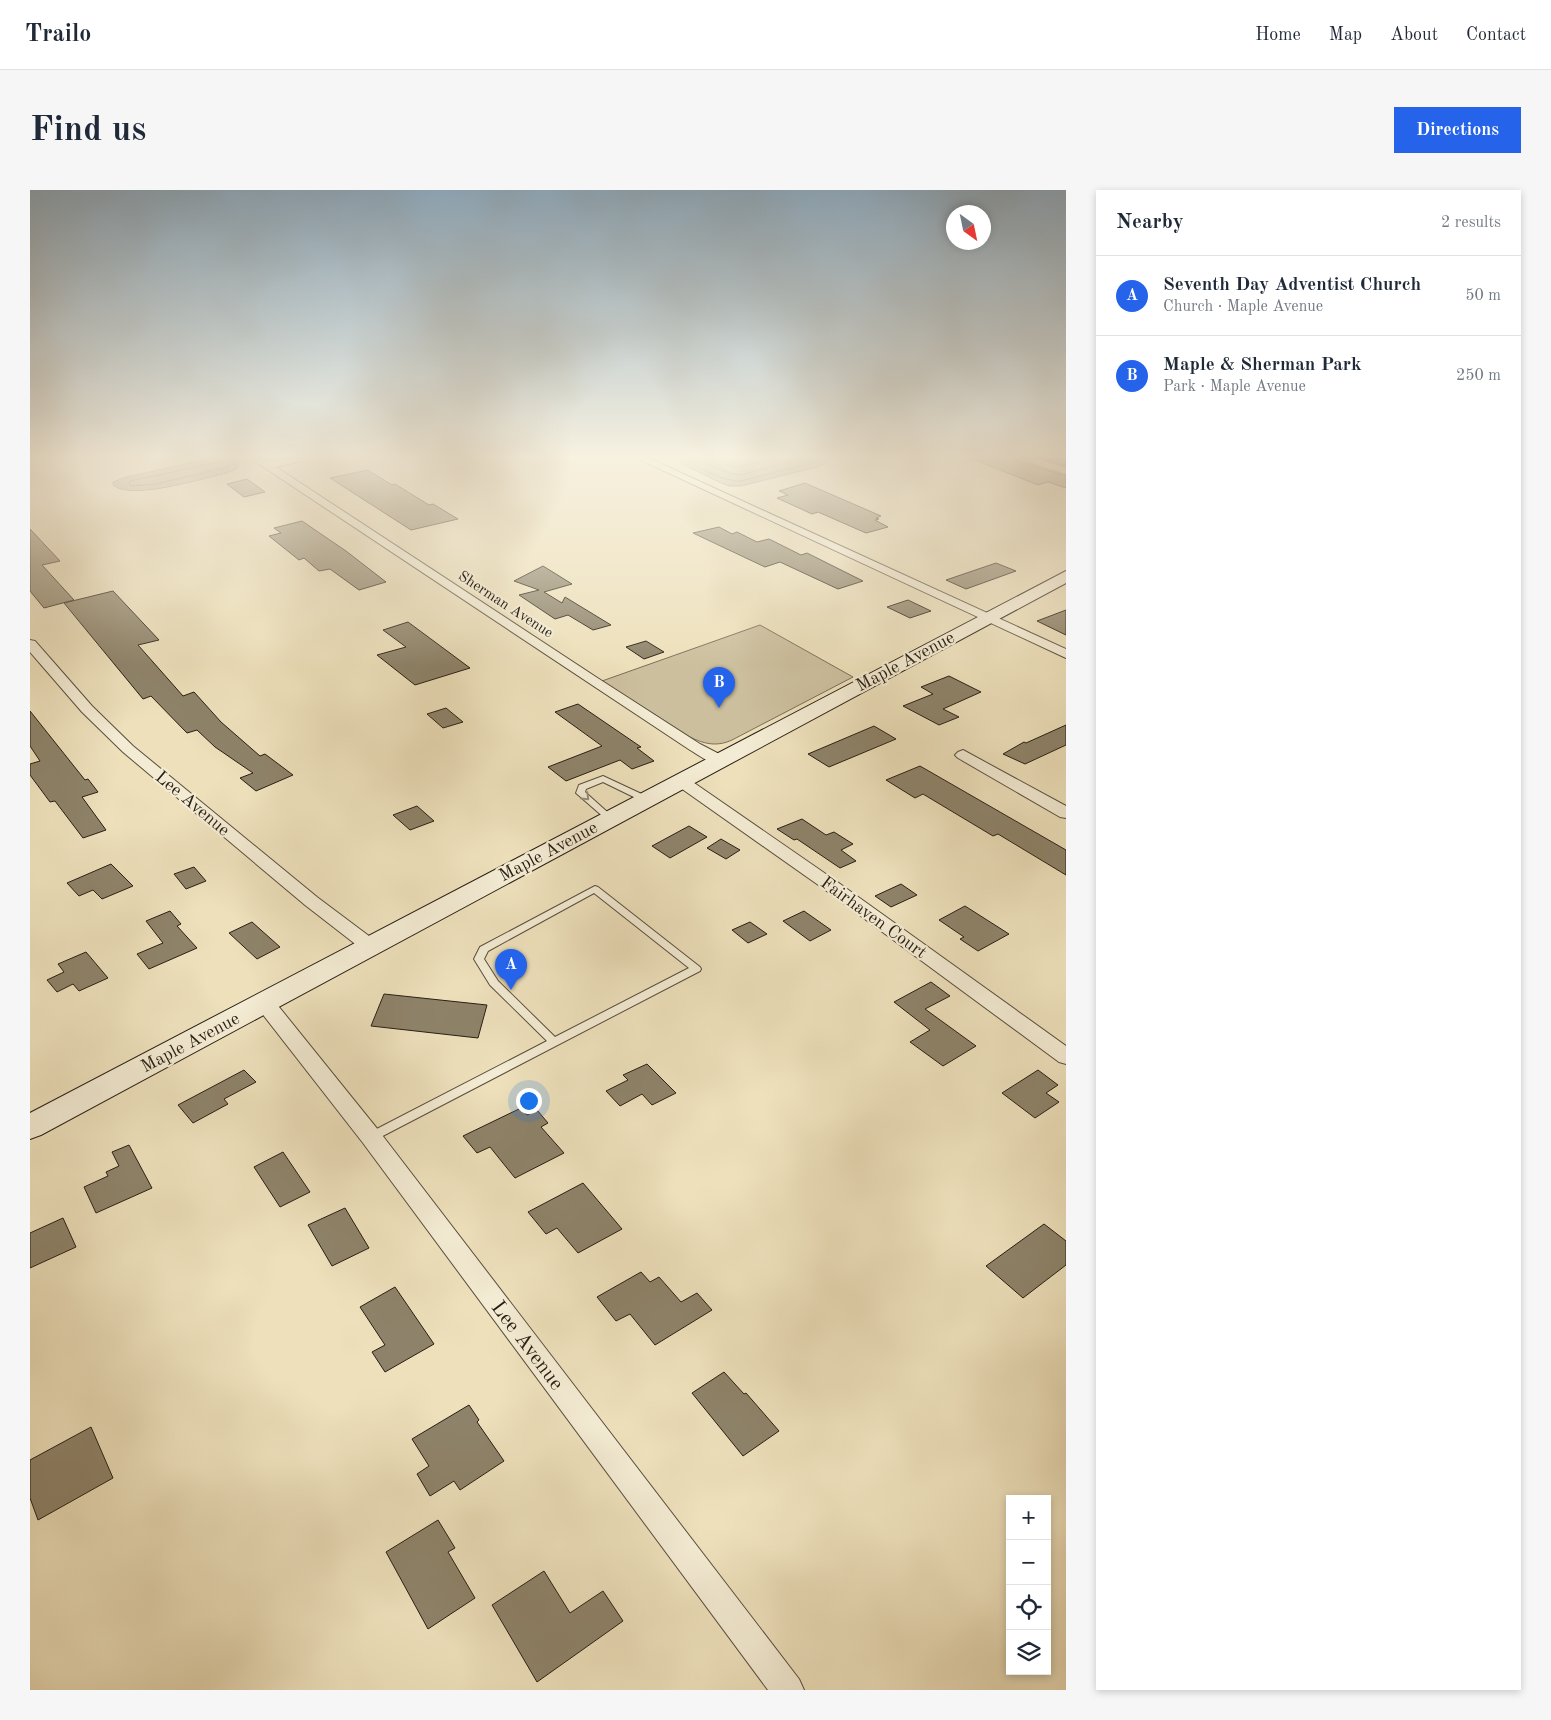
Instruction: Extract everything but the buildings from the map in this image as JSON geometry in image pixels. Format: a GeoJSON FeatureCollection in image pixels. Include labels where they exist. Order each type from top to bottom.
{"type":"FeatureCollection","features":[{"type":"Feature","properties":{"kind":"main road","name":"Maple Avenue"},"geometry":{"type":"LineString","coordinates":[[30,1127],[1066,576]]}},
{"type":"Feature","properties":{"kind":"street","name":"Sherman Avenue"},"geometry":{"type":"LineString","coordinates":[[358,526],[696,748],[719,760]]}},
{"type":"Feature","properties":{"kind":"street"},"geometry":{"type":"LineString","coordinates":[[790,526],[1066,654]]}},
{"type":"Feature","properties":{"kind":"street","name":"Lee Avenue"},"geometry":{"type":"LineString","coordinates":[[30,644],[87,709],[128,749],[311,901],[370,946]]}},
{"type":"Feature","properties":{"kind":"street"},"geometry":{"type":"LineString","coordinates":[[963,755],[1066,813]]}},
{"type":"Feature","properties":{"kind":"street","name":"Fairhaven Court"},"geometry":{"type":"LineString","coordinates":[[681,781],[830,885],[1066,1057]]}},
{"type":"Feature","properties":{"kind":"street"},"geometry":{"type":"LineString","coordinates":[[1050,804],[1066,793]]}},
{"type":"Feature","properties":{"kind":"street","name":"Lee Avenue"},"geometry":{"type":"LineString","coordinates":[[264,1002],[371,1137],[788,1690]]}},
{"type":"Feature","properties":{"kind":"lane"},"geometry":{"type":"LineString","coordinates":[[610,818],[580,793],[582,787],[603,779],[645,800]]}},
{"type":"Feature","properties":{"kind":"lane"},"geometry":{"type":"LineString","coordinates":[[371,1137],[601,1019],[696,969],[594,889],[484,949],[479,959],[494,983],[554,1043]]}},
{"type":"Feature","properties":{"kind":"shaded area"},"geometry":{"type":"Polygon","coordinates":[[[760,625],[853,677],[732,740],[716,744],[705,743],[690,737],[602,681],[760,625]]]}},
{"type":"Feature","properties":{"kind":"place","name":"Maple & Sherman Park"},"geometry":{"type":"Point","coordinates":[719,708]}},
{"type":"Feature","properties":{"kind":"place","name":"Seventh Day Adventist Church"},"geometry":{"type":"Point","coordinates":[511,990]}}]}
